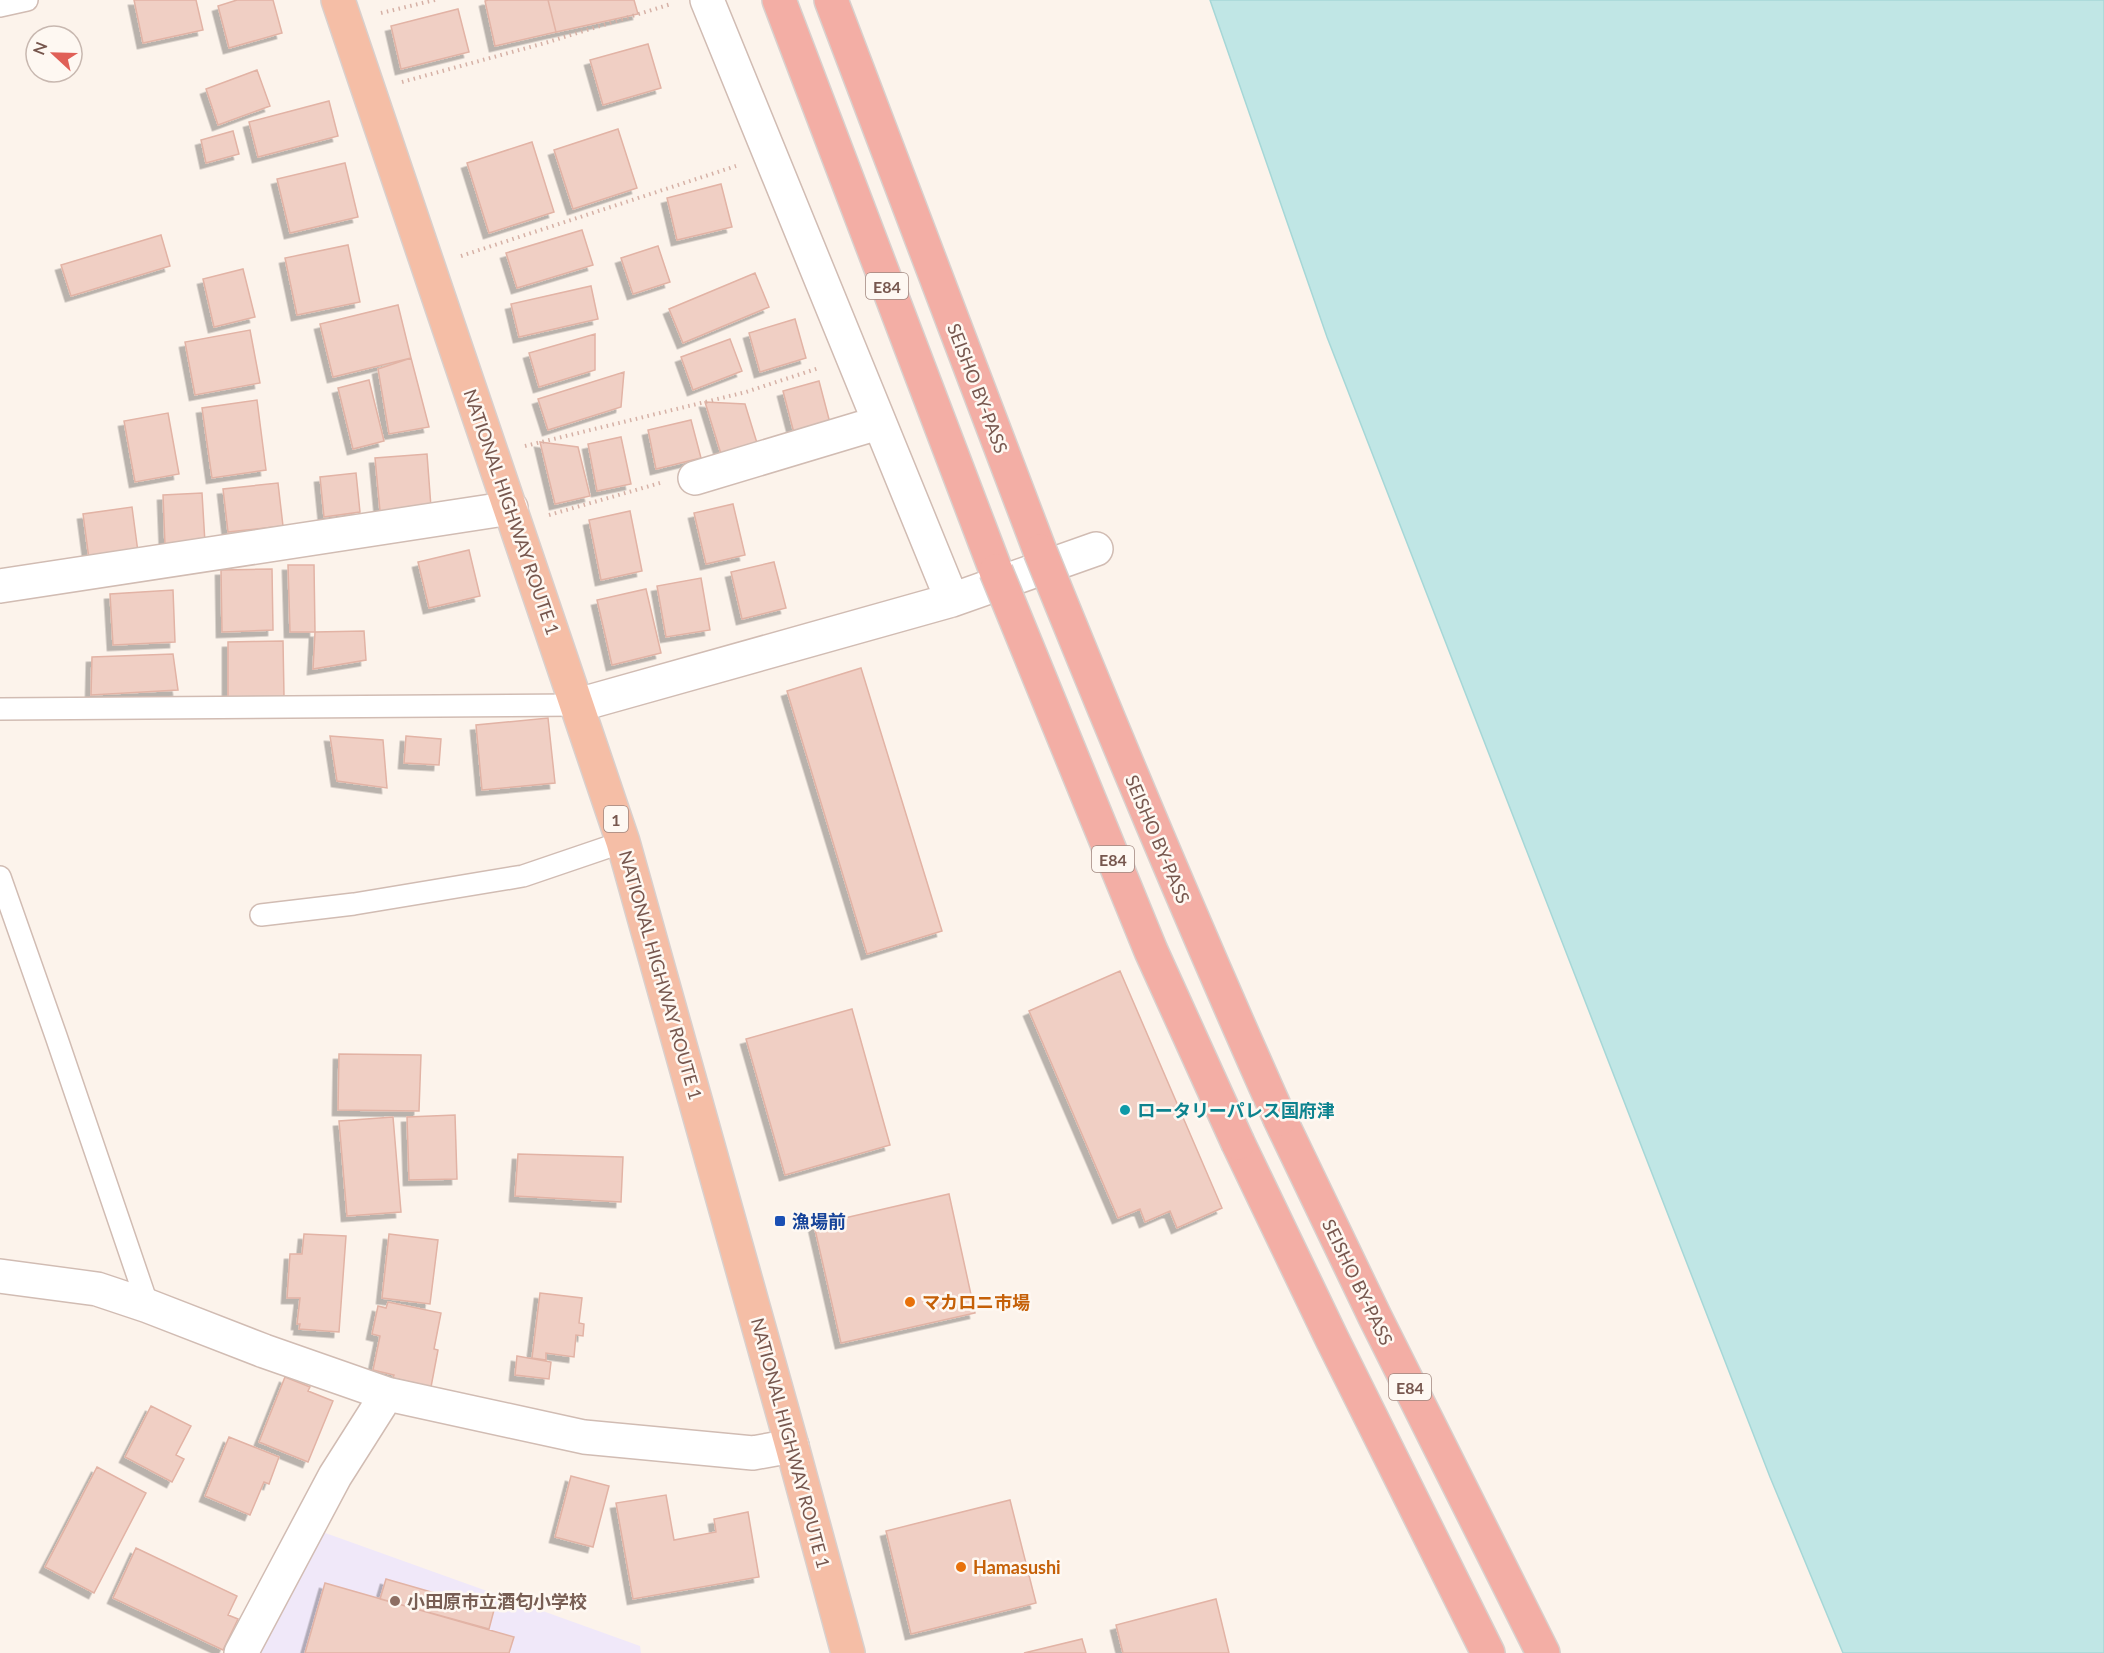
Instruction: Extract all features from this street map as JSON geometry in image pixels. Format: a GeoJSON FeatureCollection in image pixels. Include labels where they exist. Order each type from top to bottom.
{"type":"FeatureCollection","features":[{"type":"Feature","properties":{"kind":"highway","name":"E84"},"geometry":{"type":"LineString","coordinates":[[779,0],[996,571],[1151,951],[1238,1143],[1332,1339],[1488,1653]]}},
{"type":"Feature","properties":{"kind":"highway","name":"SEISHO BY-PASS"},"geometry":{"type":"LineString","coordinates":[[831,0],[1040,551],[1115,738],[1196,929],[1280,1119],[1375,1317],[1543,1653]]}},
{"type":"Feature","properties":{"kind":"highway","name":"NATIONAL HIGHWAY ROUTE 1"},"geometry":{"type":"LineString","coordinates":[[342,11],[623,842],[848,1653]]}},
{"type":"Feature","properties":{"kind":"street"},"geometry":{"type":"LineString","coordinates":[[692,1],[771,154],[878,423],[952,600]]}},
{"type":"Feature","properties":{"kind":"street"},"geometry":{"type":"LineString","coordinates":[[695,478],[878,423]]}},
{"type":"Feature","properties":{"kind":"street"},"geometry":{"type":"LineString","coordinates":[[0,586],[514,516]]}},
{"type":"Feature","properties":{"kind":"street"},"geometry":{"type":"LineString","coordinates":[[578,705],[952,600],[1096,549]]}},
{"type":"Feature","properties":{"kind":"street"},"geometry":{"type":"LineString","coordinates":[[0,1276],[97,1289],[387,1394],[584,1437],[753,1453],[792,1446]]}},
{"type":"Feature","properties":{"kind":"street"},"geometry":{"type":"LineString","coordinates":[[241,1653],[335,1476],[387,1394]]}},
{"type":"Feature","properties":{"kind":"lane"},"geometry":{"type":"LineString","coordinates":[[0,6],[27,0]]}},
{"type":"Feature","properties":{"kind":"lane"},"geometry":{"type":"LineString","coordinates":[[0,709],[578,705]]}},
{"type":"Feature","properties":{"kind":"lane"},"geometry":{"type":"LineString","coordinates":[[261,915],[354,904],[523,876],[623,842]]}},
{"type":"Feature","properties":{"kind":"lane"},"geometry":{"type":"LineString","coordinates":[[0,878],[148,1306]]}},
{"type":"Feature","properties":{"kind":"path"},"geometry":{"type":"LineString","coordinates":[[342,11],[435,0]]}},
{"type":"Feature","properties":{"kind":"path"},"geometry":{"type":"LineString","coordinates":[[369,90],[692,1]]}},
{"type":"Feature","properties":{"kind":"path"},"geometry":{"type":"LineString","coordinates":[[429,267],[771,154]]}},
{"type":"Feature","properties":{"kind":"path"},"geometry":{"type":"LineString","coordinates":[[493,454],[746,392],[853,356]]}},
{"type":"Feature","properties":{"kind":"path"},"geometry":{"type":"LineString","coordinates":[[514,516],[688,474],[695,478]]}},
{"type":"Feature","properties":{"kind":"shaded area","name":"小田原市立酒匂小学校"},"geometry":{"type":"Polygon","coordinates":[[[317,1530],[640,1646],[641,1653],[249,1653],[317,1530]]]}},
{"type":"Feature","properties":{"kind":"water"},"geometry":{"type":"Polygon","coordinates":[[[1210,0],[2104,0],[2104,1653],[1843,1653],[1770,1477],[1327,337],[1210,0]]]}},
{"type":"Feature","properties":{"kind":"building"},"geometry":{"type":"Polygon","coordinates":[[[134,0],[196,0],[203,30],[143,43],[134,0]]]}},
{"type":"Feature","properties":{"kind":"building"},"geometry":{"type":"Polygon","coordinates":[[[237,0],[273,0],[282,33],[229,48],[218,6],[237,0]]]}},
{"type":"Feature","properties":{"kind":"building"},"geometry":{"type":"Polygon","coordinates":[[[548,0],[556,32],[495,46],[485,1],[548,0]]]}},
{"type":"Feature","properties":{"kind":"building"},"geometry":{"type":"Polygon","coordinates":[[[548,0],[634,0],[638,14],[556,32],[548,0]]]}},
{"type":"Feature","properties":{"kind":"building"},"geometry":{"type":"Polygon","coordinates":[[[458,9],[469,52],[401,69],[391,26],[458,9]]]}},
{"type":"Feature","properties":{"kind":"building"},"geometry":{"type":"Polygon","coordinates":[[[648,44],[661,88],[603,105],[590,60],[648,44]]]}},
{"type":"Feature","properties":{"kind":"building"},"geometry":{"type":"Polygon","coordinates":[[[257,70],[270,106],[218,125],[206,89],[257,70]]]}},
{"type":"Feature","properties":{"kind":"building"},"geometry":{"type":"Polygon","coordinates":[[[329,101],[338,136],[258,157],[249,122],[329,101]]]}},
{"type":"Feature","properties":{"kind":"building"},"geometry":{"type":"Polygon","coordinates":[[[618,129],[637,188],[573,209],[554,150],[618,129]]]}},
{"type":"Feature","properties":{"kind":"building"},"geometry":{"type":"Polygon","coordinates":[[[233,131],[239,154],[206,163],[201,140],[233,131]]]}},
{"type":"Feature","properties":{"kind":"building"},"geometry":{"type":"Polygon","coordinates":[[[532,142],[554,212],[489,233],[467,163],[532,142]]]}},
{"type":"Feature","properties":{"kind":"building"},"geometry":{"type":"Polygon","coordinates":[[[345,163],[358,217],[290,233],[277,179],[345,163]]]}},
{"type":"Feature","properties":{"kind":"building"},"geometry":{"type":"Polygon","coordinates":[[[721,184],[732,227],[677,240],[667,198],[721,184]]]}},
{"type":"Feature","properties":{"kind":"building"},"geometry":{"type":"Polygon","coordinates":[[[582,230],[593,265],[517,288],[506,253],[582,230]]]}},
{"type":"Feature","properties":{"kind":"building"},"geometry":{"type":"Polygon","coordinates":[[[161,235],[170,266],[71,296],[61,265],[161,235]]]}},
{"type":"Feature","properties":{"kind":"building"},"geometry":{"type":"Polygon","coordinates":[[[348,245],[360,302],[297,315],[285,258],[348,245]]]}},
{"type":"Feature","properties":{"kind":"building"},"geometry":{"type":"Polygon","coordinates":[[[658,246],[670,282],[633,294],[621,258],[658,246]]]}},
{"type":"Feature","properties":{"kind":"building"},"geometry":{"type":"Polygon","coordinates":[[[243,269],[255,317],[214,327],[203,279],[243,269]]]}},
{"type":"Feature","properties":{"kind":"building"},"geometry":{"type":"Polygon","coordinates":[[[755,273],[769,307],[683,343],[669,309],[755,273]]]}},
{"type":"Feature","properties":{"kind":"building"},"geometry":{"type":"Polygon","coordinates":[[[591,286],[598,319],[519,337],[511,304],[591,286]]]}},
{"type":"Feature","properties":{"kind":"building"},"geometry":{"type":"Polygon","coordinates":[[[398,305],[411,358],[333,377],[320,324],[398,305]]]}},
{"type":"Feature","properties":{"kind":"building"},"geometry":{"type":"Polygon","coordinates":[[[795,319],[806,358],[760,372],[749,333],[795,319]]]}},
{"type":"Feature","properties":{"kind":"building"},"geometry":{"type":"Polygon","coordinates":[[[250,330],[260,383],[195,395],[185,342],[250,330]]]}},
{"type":"Feature","properties":{"kind":"building"},"geometry":{"type":"Polygon","coordinates":[[[595,334],[595,370],[539,387],[529,353],[595,334]]]}},
{"type":"Feature","properties":{"kind":"building"},"geometry":{"type":"Polygon","coordinates":[[[730,339],[742,371],[693,390],[681,357],[730,339]]]}},
{"type":"Feature","properties":{"kind":"building"},"geometry":{"type":"Polygon","coordinates":[[[411,358],[429,427],[389,434],[378,369],[411,358]]]}},
{"type":"Feature","properties":{"kind":"building"},"geometry":{"type":"Polygon","coordinates":[[[624,372],[621,407],[548,430],[538,399],[624,372]]]}},
{"type":"Feature","properties":{"kind":"building"},"geometry":{"type":"Polygon","coordinates":[[[369,380],[384,441],[353,449],[338,388],[369,380]]]}},
{"type":"Feature","properties":{"kind":"building"},"geometry":{"type":"Polygon","coordinates":[[[819,381],[830,423],[794,433],[783,391],[819,381]]]}},
{"type":"Feature","properties":{"kind":"building"},"geometry":{"type":"Polygon","coordinates":[[[257,400],[266,470],[212,478],[202,408],[257,400]]]}},
{"type":"Feature","properties":{"kind":"building"},"geometry":{"type":"Polygon","coordinates":[[[705,402],[745,404],[757,443],[721,454],[705,402]]]}},
{"type":"Feature","properties":{"kind":"building"},"geometry":{"type":"Polygon","coordinates":[[[168,413],[179,474],[135,482],[124,421],[168,413]]]}},
{"type":"Feature","properties":{"kind":"building"},"geometry":{"type":"Polygon","coordinates":[[[691,420],[701,458],[656,469],[648,430],[691,420]]]}},
{"type":"Feature","properties":{"kind":"building"},"geometry":{"type":"Polygon","coordinates":[[[621,437],[631,484],[597,491],[588,444],[621,437]]]}},
{"type":"Feature","properties":{"kind":"building"},"geometry":{"type":"Polygon","coordinates":[[[540,442],[578,447],[590,496],[555,504],[540,442]]]}},
{"type":"Feature","properties":{"kind":"building"},"geometry":{"type":"Polygon","coordinates":[[[427,454],[431,507],[380,511],[375,458],[427,454]]]}},
{"type":"Feature","properties":{"kind":"building"},"geometry":{"type":"Polygon","coordinates":[[[356,473],[360,512],[324,517],[320,477],[356,473]]]}},
{"type":"Feature","properties":{"kind":"building"},"geometry":{"type":"Polygon","coordinates":[[[278,483],[283,526],[228,532],[223,489],[278,483]]]}},
{"type":"Feature","properties":{"kind":"building"},"geometry":{"type":"Polygon","coordinates":[[[202,493],[205,543],[165,545],[163,495],[202,493]]]}},
{"type":"Feature","properties":{"kind":"building"},"geometry":{"type":"Polygon","coordinates":[[[733,504],[745,555],[706,564],[694,513],[733,504]]]}},
{"type":"Feature","properties":{"kind":"building"},"geometry":{"type":"Polygon","coordinates":[[[132,507],[138,552],[89,559],[83,514],[132,507]]]}},
{"type":"Feature","properties":{"kind":"building"},"geometry":{"type":"Polygon","coordinates":[[[630,511],[642,571],[601,580],[589,520],[630,511]]]}},
{"type":"Feature","properties":{"kind":"building"},"geometry":{"type":"Polygon","coordinates":[[[469,550],[480,596],[429,608],[418,562],[469,550]]]}},
{"type":"Feature","properties":{"kind":"building"},"geometry":{"type":"Polygon","coordinates":[[[774,562],[786,608],[742,619],[731,572],[774,562]]]}},
{"type":"Feature","properties":{"kind":"building"},"geometry":{"type":"Polygon","coordinates":[[[288,565],[314,565],[315,632],[290,632],[288,565]]]}},
{"type":"Feature","properties":{"kind":"building"},"geometry":{"type":"Polygon","coordinates":[[[272,569],[273,630],[222,632],[221,570],[272,569]]]}},
{"type":"Feature","properties":{"kind":"building"},"geometry":{"type":"Polygon","coordinates":[[[701,578],[710,630],[666,637],[657,586],[701,578]]]}},
{"type":"Feature","properties":{"kind":"building"},"geometry":{"type":"Polygon","coordinates":[[[646,589],[661,653],[612,665],[597,600],[646,589]]]}},
{"type":"Feature","properties":{"kind":"building"},"geometry":{"type":"Polygon","coordinates":[[[173,590],[175,642],[113,645],[110,594],[173,590]]]}},
{"type":"Feature","properties":{"kind":"building"},"geometry":{"type":"Polygon","coordinates":[[[364,631],[366,660],[313,669],[315,632],[364,631]]]}},
{"type":"Feature","properties":{"kind":"building"},"geometry":{"type":"Polygon","coordinates":[[[283,641],[284,696],[228,697],[228,642],[283,641]]]}},
{"type":"Feature","properties":{"kind":"building"},"geometry":{"type":"Polygon","coordinates":[[[173,654],[178,690],[91,695],[92,657],[173,654]]]}},
{"type":"Feature","properties":{"kind":"building"},"geometry":{"type":"Polygon","coordinates":[[[861,668],[942,931],[867,954],[787,691],[861,668]]]}},
{"type":"Feature","properties":{"kind":"building"},"geometry":{"type":"Polygon","coordinates":[[[548,718],[555,783],[482,790],[476,725],[548,718]]]}},
{"type":"Feature","properties":{"kind":"building"},"geometry":{"type":"Polygon","coordinates":[[[330,736],[383,740],[387,788],[337,781],[330,736]]]}},
{"type":"Feature","properties":{"kind":"building"},"geometry":{"type":"Polygon","coordinates":[[[406,736],[441,739],[439,765],[404,763],[406,736]]]}},
{"type":"Feature","properties":{"kind":"building","name":"ロータリーパレス国府津"},"geometry":{"type":"Polygon","coordinates":[[[1120,971],[1222,1208],[1177,1228],[1170,1211],[1145,1222],[1140,1209],[1118,1218],[1029,1011],[1120,971]]]}},
{"type":"Feature","properties":{"kind":"building"},"geometry":{"type":"Polygon","coordinates":[[[852,1009],[890,1145],[785,1175],[746,1039],[852,1009]]]}},
{"type":"Feature","properties":{"kind":"building"},"geometry":{"type":"Polygon","coordinates":[[[339,1054],[421,1055],[419,1111],[338,1110],[339,1054]]]}},
{"type":"Feature","properties":{"kind":"building"},"geometry":{"type":"Polygon","coordinates":[[[455,1115],[457,1179],[409,1180],[407,1117],[455,1115]]]}},
{"type":"Feature","properties":{"kind":"building"},"geometry":{"type":"Polygon","coordinates":[[[393,1117],[401,1212],[347,1216],[339,1121],[393,1117]]]}},
{"type":"Feature","properties":{"kind":"building"},"geometry":{"type":"Polygon","coordinates":[[[518,1154],[623,1157],[621,1202],[515,1196],[518,1154]]]}},
{"type":"Feature","properties":{"kind":"building"},"geometry":{"type":"Polygon","coordinates":[[[949,1194],[975,1313],[841,1343],[814,1225],[949,1194]]]}},
{"type":"Feature","properties":{"kind":"building"},"geometry":{"type":"Polygon","coordinates":[[[304,1234],[346,1236],[339,1332],[299,1329],[300,1324],[297,1324],[300,1298],[287,1298],[290,1254],[302,1254],[304,1234]]]}},
{"type":"Feature","properties":{"kind":"building"},"geometry":{"type":"Polygon","coordinates":[[[389,1234],[438,1240],[430,1304],[382,1298],[389,1234]]]}},
{"type":"Feature","properties":{"kind":"building"},"geometry":{"type":"Polygon","coordinates":[[[540,1293],[582,1298],[579,1323],[584,1324],[583,1336],[576,1335],[574,1357],[546,1353],[546,1360],[532,1358],[540,1293]]]}},
{"type":"Feature","properties":{"kind":"building"},"geometry":{"type":"Polygon","coordinates":[[[388,1302],[441,1313],[434,1349],[438,1350],[431,1387],[393,1378],[394,1375],[373,1370],[380,1336],[372,1334],[378,1306],[386,1308],[388,1302]]]}},
{"type":"Feature","properties":{"kind":"building"},"geometry":{"type":"Polygon","coordinates":[[[517,1356],[551,1362],[549,1379],[515,1375],[517,1356]]]}},
{"type":"Feature","properties":{"kind":"building"},"geometry":{"type":"Polygon","coordinates":[[[285,1377],[310,1387],[308,1391],[333,1401],[308,1462],[259,1442],[285,1377]]]}},
{"type":"Feature","properties":{"kind":"building"},"geometry":{"type":"Polygon","coordinates":[[[151,1406],[191,1426],[176,1455],[184,1459],[172,1482],[125,1457],[151,1406]]]}},
{"type":"Feature","properties":{"kind":"building"},"geometry":{"type":"Polygon","coordinates":[[[229,1437],[279,1457],[269,1484],[264,1482],[250,1515],[205,1496],[229,1437]]]}},
{"type":"Feature","properties":{"kind":"building"},"geometry":{"type":"Polygon","coordinates":[[[97,1467],[146,1493],[94,1593],[45,1567],[97,1467]]]}},
{"type":"Feature","properties":{"kind":"building"},"geometry":{"type":"Polygon","coordinates":[[[571,1476],[609,1486],[593,1547],[555,1537],[571,1476]]]}},
{"type":"Feature","properties":{"kind":"building"},"geometry":{"type":"Polygon","coordinates":[[[666,1495],[674,1540],[716,1532],[714,1519],[748,1512],[759,1577],[633,1599],[616,1503],[666,1495]]]}},
{"type":"Feature","properties":{"kind":"building","name":"Hamasushi"},"geometry":{"type":"Polygon","coordinates":[[[1010,1500],[1036,1603],[911,1634],[886,1531],[1010,1500]]]}},
{"type":"Feature","properties":{"kind":"building"},"geometry":{"type":"Polygon","coordinates":[[[136,1548],[237,1596],[228,1615],[238,1619],[223,1650],[113,1598],[136,1548]]]}},
{"type":"Feature","properties":{"kind":"building"},"geometry":{"type":"Polygon","coordinates":[[[386,1579],[494,1610],[489,1629],[380,1599],[386,1579]]]}},
{"type":"Feature","properties":{"kind":"building"},"geometry":{"type":"Polygon","coordinates":[[[325,1583],[514,1637],[509,1653],[305,1653],[325,1583]]]}},
{"type":"Feature","properties":{"kind":"building"},"geometry":{"type":"Polygon","coordinates":[[[1216,1599],[1229,1653],[1123,1653],[1116,1625],[1216,1599]]]}},
{"type":"Feature","properties":{"kind":"building"},"geometry":{"type":"Polygon","coordinates":[[[1082,1639],[1086,1653],[1024,1653],[1082,1639]]]}},
{"type":"Feature","properties":{"kind":"place","name":"ロータリーパレス国府津"},"geometry":{"type":"Point","coordinates":[1125,1110]}},
{"type":"Feature","properties":{"kind":"place","name":"漁場前"},"geometry":{"type":"Point","coordinates":[780,1221]}},
{"type":"Feature","properties":{"kind":"place","name":"マカロニ市場"},"geometry":{"type":"Point","coordinates":[910,1302]}},
{"type":"Feature","properties":{"kind":"place","name":"Hamasushi"},"geometry":{"type":"Point","coordinates":[961,1567]}},
{"type":"Feature","properties":{"kind":"place","name":"小田原市立酒匂小学校"},"geometry":{"type":"Point","coordinates":[395,1601]}}]}
